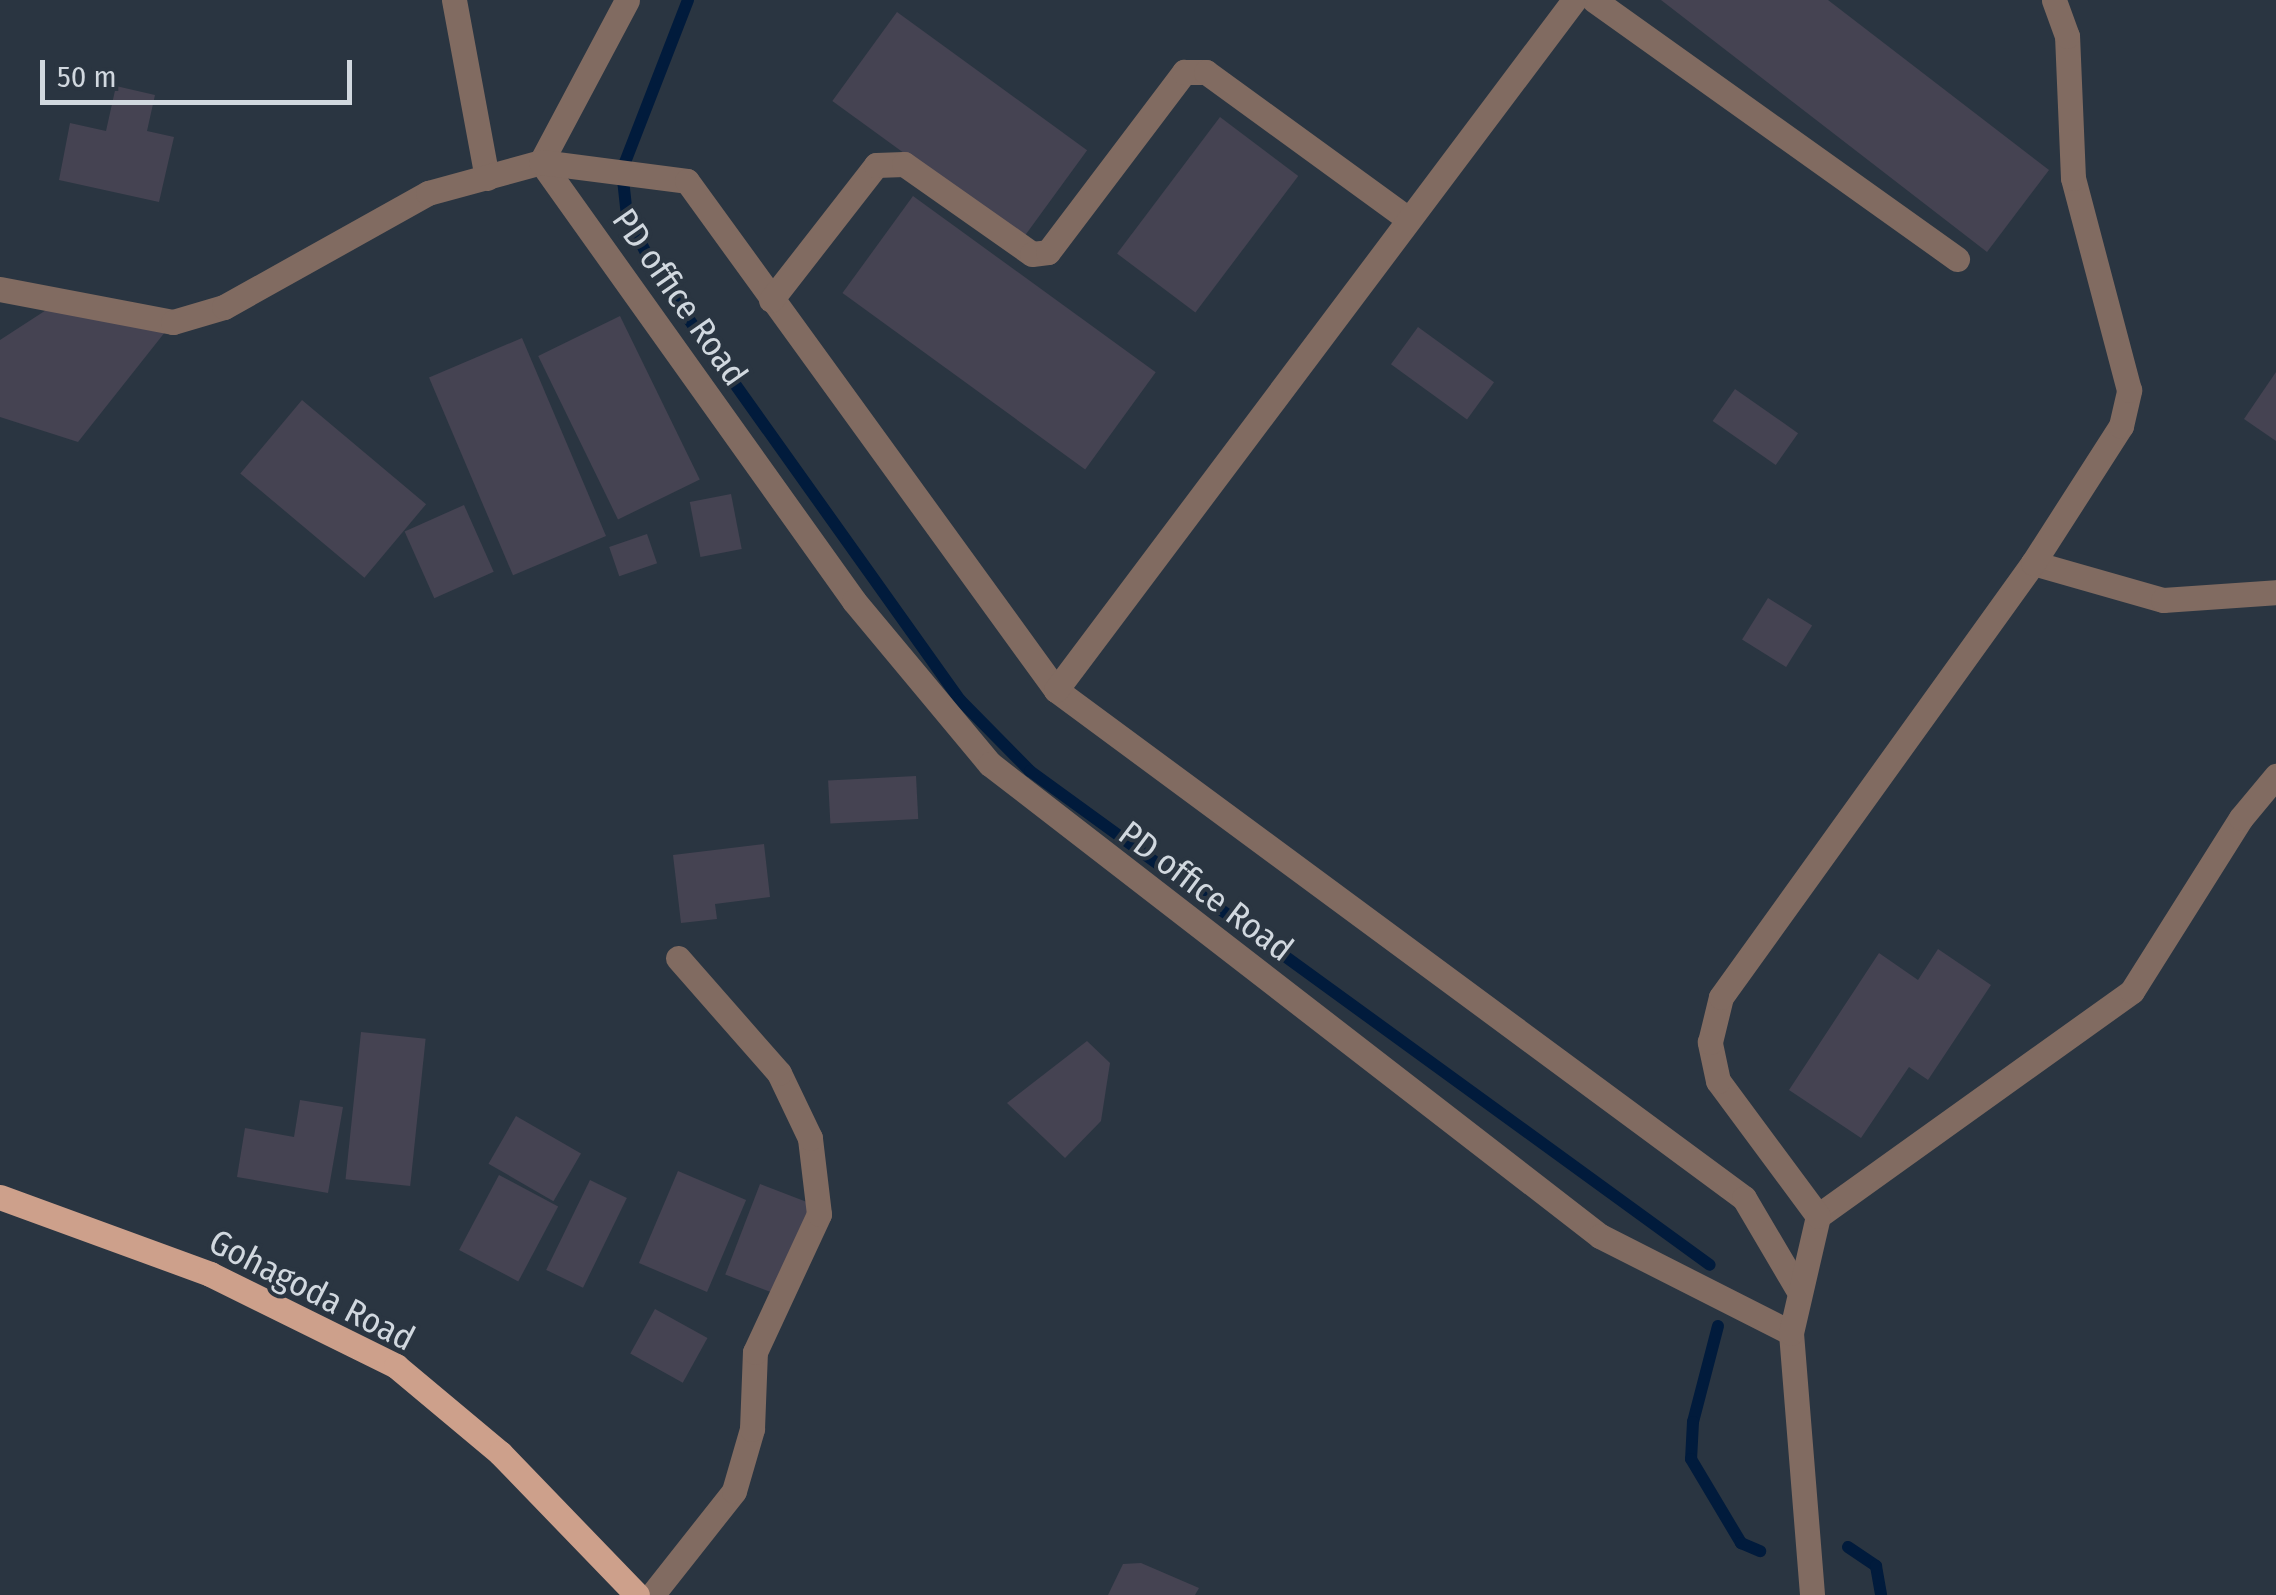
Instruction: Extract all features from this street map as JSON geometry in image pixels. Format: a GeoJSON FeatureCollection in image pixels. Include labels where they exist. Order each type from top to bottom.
{"type":"FeatureCollection","features":[{"type":"Feature","properties":{"kind":"main road","name":"Gohagoda Road"},"geometry":{"type":"LineString","coordinates":[[0,1197],[210,1274],[396,1366],[500,1453],[637,1595]]}},
{"type":"Feature","properties":{"kind":"street"},"geometry":{"type":"LineString","coordinates":[[454,0],[487,178]]}},
{"type":"Feature","properties":{"kind":"street"},"geometry":{"type":"LineString","coordinates":[[541,162],[627,0]]}},
{"type":"Feature","properties":{"kind":"street"},"geometry":{"type":"LineString","coordinates":[[1056,690],[1574,0]]}},
{"type":"Feature","properties":{"kind":"street"},"geometry":{"type":"LineString","coordinates":[[1594,0],[1957,259]]}},
{"type":"Feature","properties":{"kind":"street"},"geometry":{"type":"LineString","coordinates":[[1818,1216],[1718,1081],[1710,1042],[1721,997],[2033,564],[2121,426],[2129,390],[2073,178],[2067,36],[2054,0]]}},
{"type":"Feature","properties":{"kind":"street"},"geometry":{"type":"LineString","coordinates":[[770,300],[876,165],[904,164],[1032,254],[1048,252],[1184,72],[1206,72],[1407,218]]}},
{"type":"Feature","properties":{"kind":"street"},"geometry":{"type":"LineString","coordinates":[[0,289],[173,322],[224,307],[428,193],[541,162],[667,174],[687,181],[1056,690],[1744,1198],[1797,1288]]}},
{"type":"Feature","properties":{"kind":"street","name":"PD office Road"},"geometry":{"type":"LineString","coordinates":[[541,162],[854,601],[990,764],[1600,1236],[1792,1333]]}},
{"type":"Feature","properties":{"kind":"street"},"geometry":{"type":"LineString","coordinates":[[2033,564],[2163,600],[2276,592]]}},
{"type":"Feature","properties":{"kind":"street"},"geometry":{"type":"LineString","coordinates":[[1812,1595],[1792,1333],[1797,1288],[1818,1216],[2132,991],[2241,818],[2276,776]]}},
{"type":"Feature","properties":{"kind":"street"},"geometry":{"type":"LineString","coordinates":[[652,1595],[734,1492],[752,1429],[755,1352],[819,1214],[810,1138],[779,1073],[678,958]]}},
{"type":"Feature","properties":{"kind":"building"},"geometry":{"type":"Polygon","coordinates":[[[1661,0],[1828,0],[2049,170],[1987,252],[1661,0]]]}},
{"type":"Feature","properties":{"kind":"building"},"geometry":{"type":"Polygon","coordinates":[[[897,12],[1087,150],[1022,239],[832,101],[897,12]]]}},
{"type":"Feature","properties":{"kind":"building"},"geometry":{"type":"Polygon","coordinates":[[[116,86],[155,95],[147,131],[174,137],[159,202],[59,180],[70,123],[106,131],[116,86]]]}},
{"type":"Feature","properties":{"kind":"building"},"geometry":{"type":"Polygon","coordinates":[[[1220,117],[1298,176],[1195,313],[1117,254],[1220,117]]]}},
{"type":"Feature","properties":{"kind":"building"},"geometry":{"type":"Polygon","coordinates":[[[913,196],[1156,372],[1085,469],[842,293],[913,196]]]}},
{"type":"Feature","properties":{"kind":"building"},"geometry":{"type":"Polygon","coordinates":[[[57,303],[173,322],[78,442],[0,417],[0,340],[57,303]]]}},
{"type":"Feature","properties":{"kind":"building"},"geometry":{"type":"Polygon","coordinates":[[[620,316],[700,480],[618,519],[538,356],[620,316]]]}},
{"type":"Feature","properties":{"kind":"building"},"geometry":{"type":"Polygon","coordinates":[[[1418,327],[1494,382],[1467,419],[1391,364],[1418,327]]]}},
{"type":"Feature","properties":{"kind":"building"},"geometry":{"type":"Polygon","coordinates":[[[522,338],[606,536],[513,575],[429,377],[522,338]]]}},
{"type":"Feature","properties":{"kind":"building"},"geometry":{"type":"Polygon","coordinates":[[[2276,372],[2276,441],[2244,419],[2276,372]]]}},
{"type":"Feature","properties":{"kind":"building"},"geometry":{"type":"Polygon","coordinates":[[[1735,389],[1798,433],[1776,465],[1713,421],[1735,389]]]}},
{"type":"Feature","properties":{"kind":"building"},"geometry":{"type":"Polygon","coordinates":[[[302,400],[426,504],[364,578],[240,474],[302,400]]]}},
{"type":"Feature","properties":{"kind":"building"},"geometry":{"type":"Polygon","coordinates":[[[731,494],[742,549],[700,557],[690,502],[731,494]]]}},
{"type":"Feature","properties":{"kind":"building"},"geometry":{"type":"Polygon","coordinates":[[[464,505],[494,572],[434,598],[405,531],[464,505]]]}},
{"type":"Feature","properties":{"kind":"building"},"geometry":{"type":"Polygon","coordinates":[[[647,534],[657,563],[619,576],[609,547],[647,534]]]}},
{"type":"Feature","properties":{"kind":"building"},"geometry":{"type":"Polygon","coordinates":[[[1768,598],[1812,626],[1786,667],[1742,640],[1768,598]]]}},
{"type":"Feature","properties":{"kind":"building"},"geometry":{"type":"Polygon","coordinates":[[[916,776],[918,819],[830,824],[828,781],[916,776]]]}},
{"type":"Feature","properties":{"kind":"building"},"geometry":{"type":"Polygon","coordinates":[[[764,844],[770,897],[715,904],[717,919],[681,923],[673,855],[764,844]]]}},
{"type":"Feature","properties":{"kind":"building"},"geometry":{"type":"Polygon","coordinates":[[[1938,949],[1991,985],[1928,1080],[1909,1067],[1861,1138],[1789,1090],[1879,953],[1918,980],[1938,949]]]}},
{"type":"Feature","properties":{"kind":"building"},"geometry":{"type":"Polygon","coordinates":[[[361,1032],[426,1039],[410,1186],[346,1179],[361,1032]]]}},
{"type":"Feature","properties":{"kind":"building"},"geometry":{"type":"Polygon","coordinates":[[[1087,1041],[1110,1063],[1101,1121],[1065,1158],[1007,1103],[1087,1041]]]}},
{"type":"Feature","properties":{"kind":"building"},"geometry":{"type":"Polygon","coordinates":[[[300,1100],[343,1107],[328,1193],[237,1177],[245,1128],[294,1137],[300,1100]]]}},
{"type":"Feature","properties":{"kind":"building"},"geometry":{"type":"Polygon","coordinates":[[[516,1116],[581,1154],[553,1201],[488,1164],[516,1116]]]}},
{"type":"Feature","properties":{"kind":"building"},"geometry":{"type":"Polygon","coordinates":[[[678,1171],[746,1200],[707,1292],[639,1263],[678,1171]]]}},
{"type":"Feature","properties":{"kind":"building"},"geometry":{"type":"Polygon","coordinates":[[[499,1175],[558,1206],[518,1282],[459,1250],[499,1175]]]}},
{"type":"Feature","properties":{"kind":"building"},"geometry":{"type":"Polygon","coordinates":[[[590,1180],[627,1198],[583,1288],[546,1270],[590,1180]]]}},
{"type":"Feature","properties":{"kind":"building"},"geometry":{"type":"Polygon","coordinates":[[[760,1184],[811,1204],[777,1294],[725,1275],[760,1184]]]}},
{"type":"Feature","properties":{"kind":"building"},"geometry":{"type":"Polygon","coordinates":[[[655,1309],[707,1338],[683,1383],[630,1354],[655,1309]]]}},
{"type":"Feature","properties":{"kind":"building"},"geometry":{"type":"Polygon","coordinates":[[[1141,1563],[1199,1588],[1195,1595],[1108,1595],[1123,1564],[1141,1563]]]}},
{"type":"Feature","properties":{"kind":"waterway"},"geometry":{"type":"LineString","coordinates":[[688,0],[622,170],[627,216],[658,276],[960,700],[1030,771],[1710,1265]]}},
{"type":"Feature","properties":{"kind":"waterway"},"geometry":{"type":"LineString","coordinates":[[1718,1326],[1693,1422],[1691,1459],[1741,1543],[1760,1551]]}},
{"type":"Feature","properties":{"kind":"waterway"},"geometry":{"type":"LineString","coordinates":[[1848,1547],[1876,1566],[1881,1595]]}}]}
